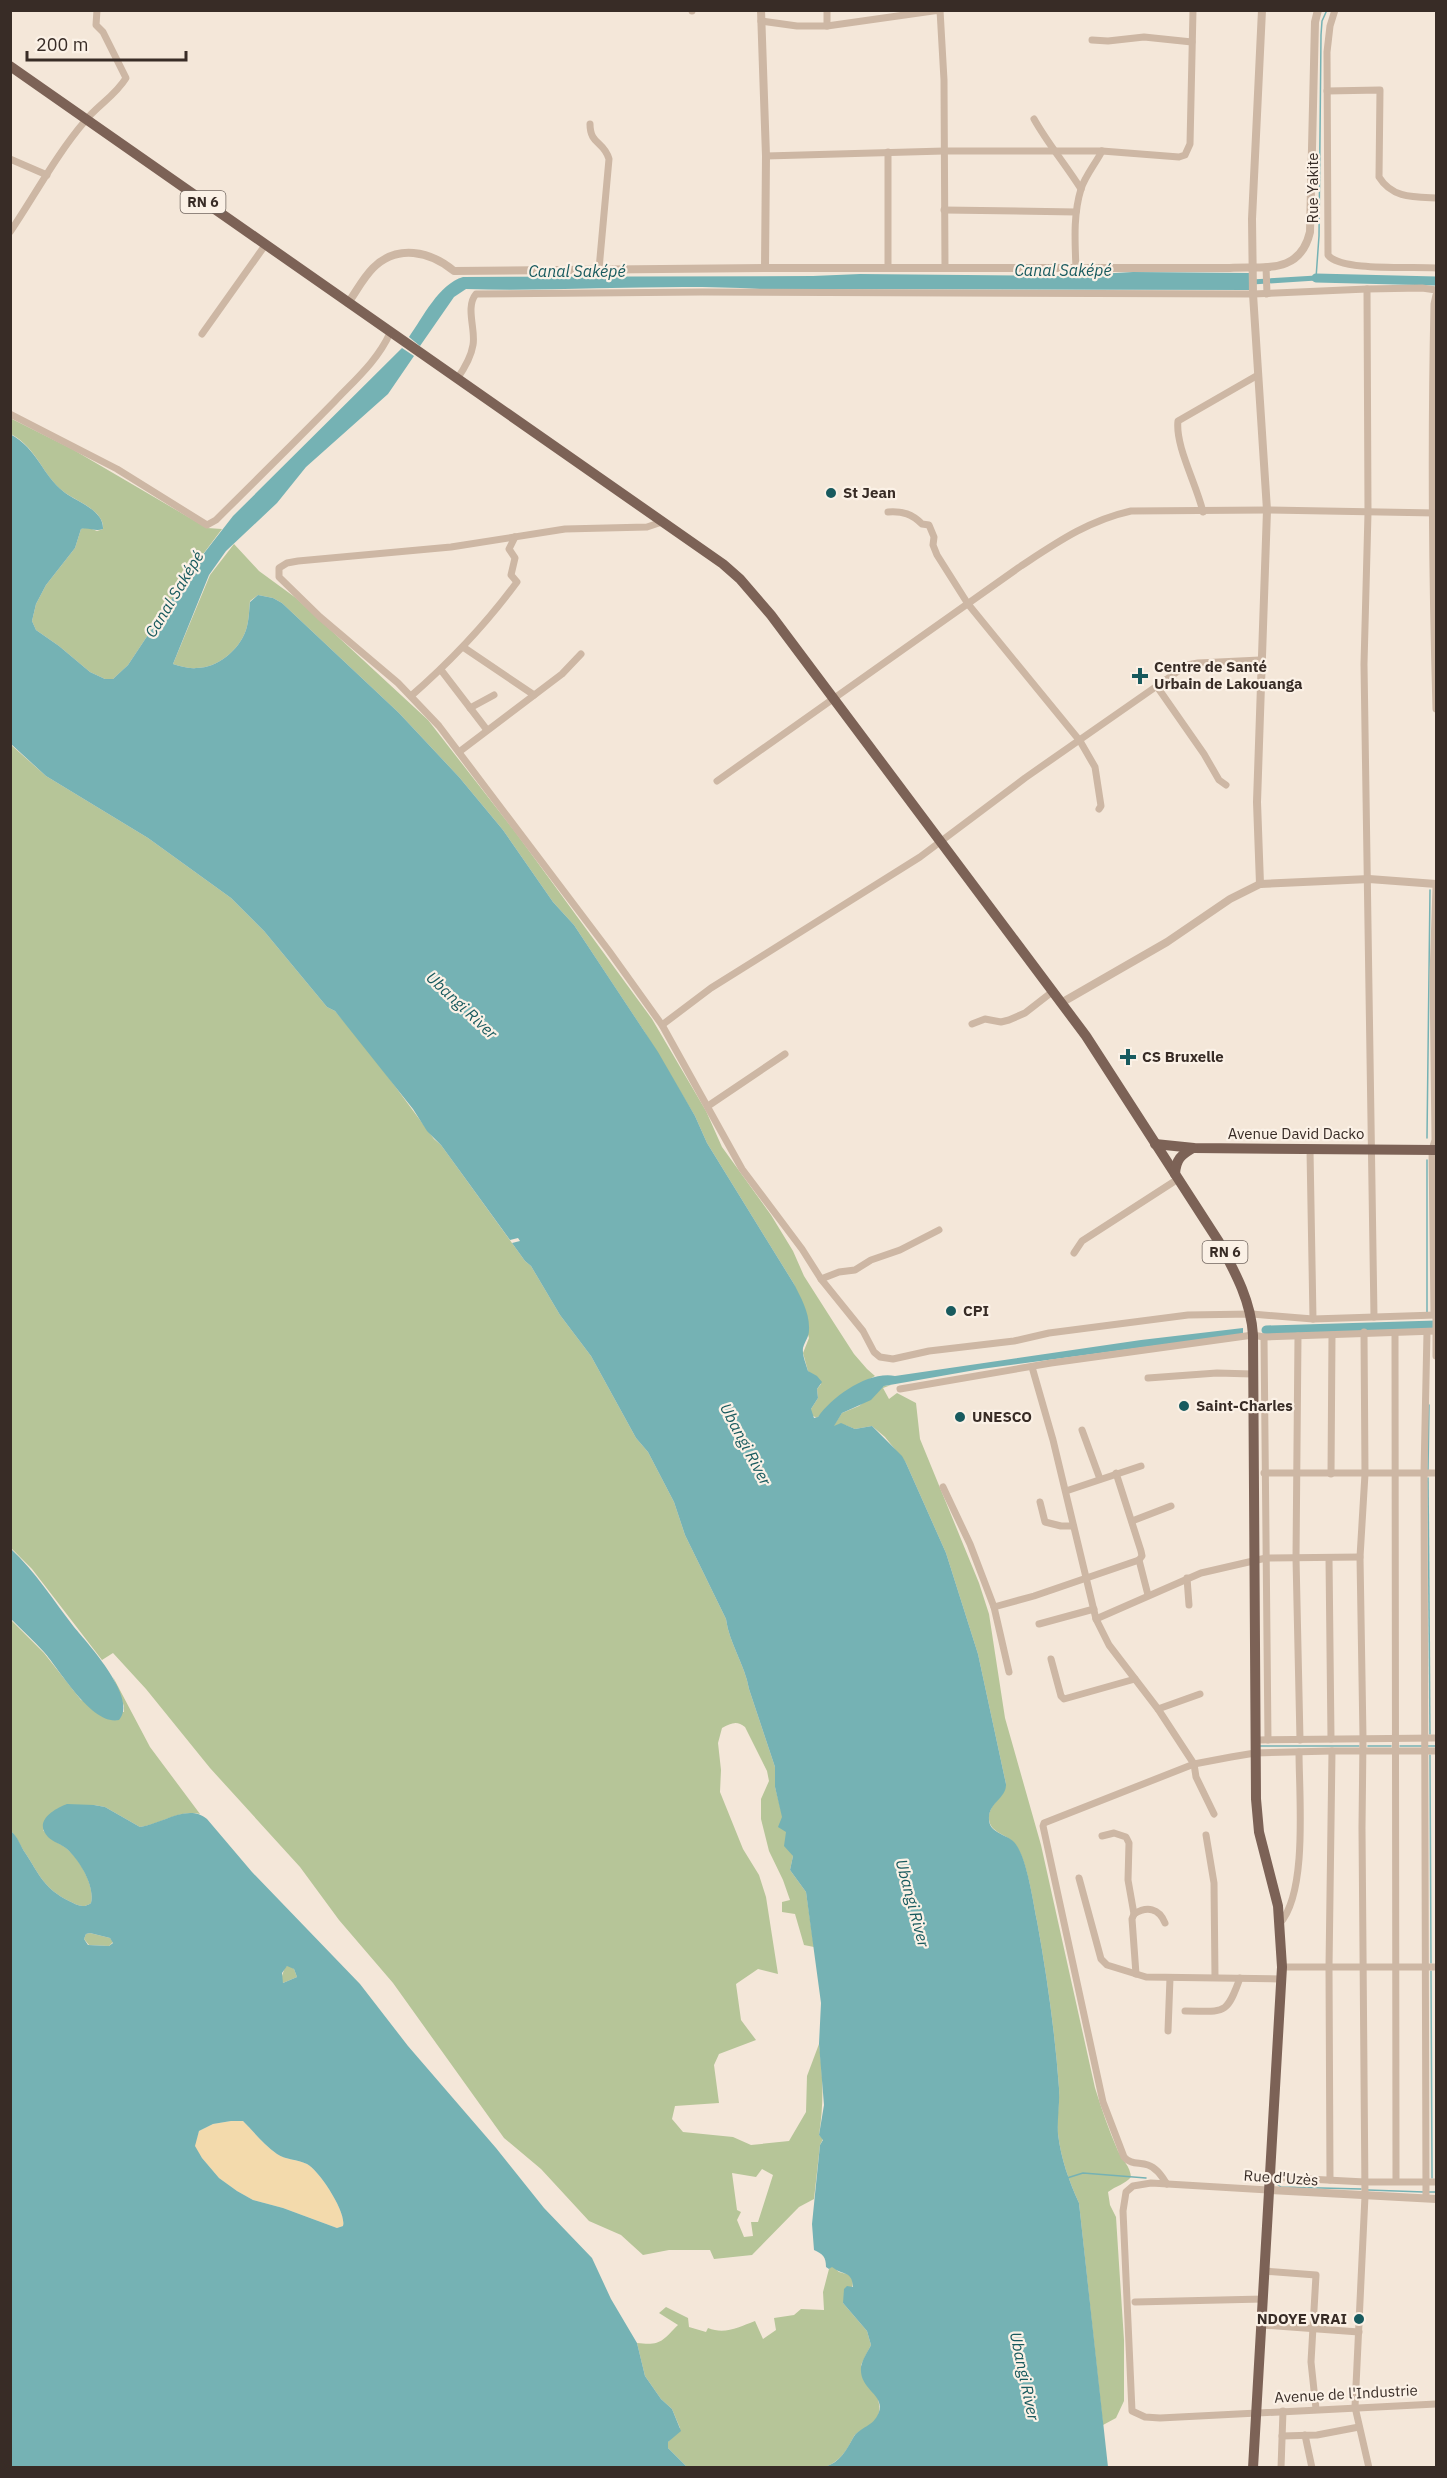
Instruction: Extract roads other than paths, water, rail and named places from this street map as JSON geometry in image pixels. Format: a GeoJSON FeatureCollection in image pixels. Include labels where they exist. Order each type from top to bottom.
{"type":"FeatureCollection","features":[{"type":"Feature","properties":{"kind":"main road","name":"RN 6"},"geometry":{"type":"LineString","coordinates":[[10,66],[723,564],[740,579],[771,615],[1086,1036],[1219,1242],[1235,1272],[1259,1336],[1252,1374],[1255,1753],[1259,1832],[1278,1906],[1282,1967],[1253,2468]]}},
{"type":"Feature","properties":{"kind":"main road","name":"Avenue David Dacko"},"geometry":{"type":"LineString","coordinates":[[1155,1144],[1194,1148],[1434,1150]]}},
{"type":"Feature","properties":{"kind":"main road"},"geometry":{"type":"LineString","coordinates":[[1177,1176],[1177,1161],[1180,1156],[1194,1148]]}},
{"type":"Feature","properties":{"kind":"street"},"geometry":{"type":"LineString","coordinates":[[10,232],[86,120],[111,99],[126,78],[103,32],[96,25],[97,10]]}},
{"type":"Feature","properties":{"kind":"street"},"geometry":{"type":"LineString","coordinates":[[761,10],[766,156],[765,268]]}},
{"type":"Feature","properties":{"kind":"street"},"geometry":{"type":"LineString","coordinates":[[827,10],[827,26]]}},
{"type":"Feature","properties":{"kind":"street"},"geometry":{"type":"LineString","coordinates":[[761,21],[797,26],[827,26],[940,10],[945,268]]}},
{"type":"Feature","properties":{"kind":"street"},"geometry":{"type":"LineString","coordinates":[[766,156],[944,151],[1102,151],[1179,157],[1185,155],[1190,144],[1193,10]]}},
{"type":"Feature","properties":{"kind":"street"},"geometry":{"type":"LineString","coordinates":[[1260,884],[1257,802],[1260,660],[1267,510],[1252,267],[1253,162],[1262,10]]}},
{"type":"Feature","properties":{"kind":"street"},"geometry":{"type":"LineString","coordinates":[[348,303],[372,269],[380,262],[406,251],[432,257],[454,271],[765,268],[1076,269],[1283,265],[1298,258],[1307,244],[1310,232],[1315,22],[1318,10]]}},
{"type":"Feature","properties":{"kind":"street","name":"Rue Yakite"},"geometry":{"type":"LineString","coordinates":[[1335,10],[1328,38],[1328,255],[1338,263],[1375,267],[1437,268]]}},
{"type":"Feature","properties":{"kind":"street"},"geometry":{"type":"LineString","coordinates":[[1092,39],[1108,41],[1144,37],[1192,42]]}},
{"type":"Feature","properties":{"kind":"street"},"geometry":{"type":"LineString","coordinates":[[1327,92],[1380,90],[1378,177],[1386,189],[1408,196],[1437,198]]}},
{"type":"Feature","properties":{"kind":"street"},"geometry":{"type":"LineString","coordinates":[[1034,119],[1048,144],[1057,152],[1081,189]]}},
{"type":"Feature","properties":{"kind":"street"},"geometry":{"type":"LineString","coordinates":[[590,124],[590,132],[596,142],[606,149],[609,159],[599,269]]}},
{"type":"Feature","properties":{"kind":"street"},"geometry":{"type":"LineString","coordinates":[[1076,269],[1076,212],[1081,189],[1102,151]]}},
{"type":"Feature","properties":{"kind":"street"},"geometry":{"type":"LineString","coordinates":[[888,152],[888,268]]}},
{"type":"Feature","properties":{"kind":"street"},"geometry":{"type":"LineString","coordinates":[[10,159],[47,175]]}},
{"type":"Feature","properties":{"kind":"street"},"geometry":{"type":"LineString","coordinates":[[944,210],[1076,212]]}},
{"type":"Feature","properties":{"kind":"street"},"geometry":{"type":"LineString","coordinates":[[202,334],[266,244]]}},
{"type":"Feature","properties":{"kind":"street"},"geometry":{"type":"LineString","coordinates":[[1266,267],[1267,294]]}},
{"type":"Feature","properties":{"kind":"street"},"geometry":{"type":"LineString","coordinates":[[457,380],[470,356],[473,343],[471,309],[472,298],[476,294],[648,292],[1267,294],[1367,289],[1437,290]]}},
{"type":"Feature","properties":{"kind":"street"},"geometry":{"type":"LineString","coordinates":[[1367,289],[1368,513],[1364,664],[1374,1317]]}},
{"type":"Feature","properties":{"kind":"street"},"geometry":{"type":"LineString","coordinates":[[1437,296],[1434,304],[1432,390],[1437,709]]}},
{"type":"Feature","properties":{"kind":"street"},"geometry":{"type":"LineString","coordinates":[[10,414],[117,469],[207,525],[216,520],[345,390],[371,363],[393,335]]}},
{"type":"Feature","properties":{"kind":"street"},"geometry":{"type":"LineString","coordinates":[[1203,512],[1199,491],[1178,437],[1178,421],[1258,375]]}},
{"type":"Feature","properties":{"kind":"street"},"geometry":{"type":"LineString","coordinates":[[717,781],[1064,537],[1110,516],[1131,512],[1267,510],[1434,513]]}},
{"type":"Feature","properties":{"kind":"street"},"geometry":{"type":"LineString","coordinates":[[888,512],[898,511],[914,516],[922,525],[929,525],[937,555],[968,604],[1080,741],[1095,766],[1101,806],[1099,809]]}},
{"type":"Feature","properties":{"kind":"street"},"geometry":{"type":"LineString","coordinates":[[662,522],[647,527],[565,529],[451,546],[298,561],[287,563],[279,568],[279,577],[411,696],[459,752],[662,1025],[742,1170],[802,1249],[820,1279],[863,1331],[874,1352],[886,1360],[1014,1341],[1048,1333],[1164,1317],[1251,1314],[1313,1319],[1435,1315]]}},
{"type":"Feature","properties":{"kind":"street"},"geometry":{"type":"LineString","coordinates":[[411,696],[463,647],[517,582],[511,575],[515,558],[510,549],[515,537]]}},
{"type":"Feature","properties":{"kind":"street"},"geometry":{"type":"LineString","coordinates":[[463,647],[534,695]]}},
{"type":"Feature","properties":{"kind":"street"},"geometry":{"type":"LineString","coordinates":[[459,752],[562,674],[580,654]]}},
{"type":"Feature","properties":{"kind":"street"},"geometry":{"type":"LineString","coordinates":[[662,1025],[711,987],[763,957],[841,905],[890,878],[1187,665],[1260,660]]}},
{"type":"Feature","properties":{"kind":"street"},"geometry":{"type":"LineString","coordinates":[[441,670],[487,730]]}},
{"type":"Feature","properties":{"kind":"street"},"geometry":{"type":"LineString","coordinates":[[1158,688],[1204,754],[1219,780],[1226,785]]}},
{"type":"Feature","properties":{"kind":"street"},"geometry":{"type":"LineString","coordinates":[[470,708],[494,695]]}},
{"type":"Feature","properties":{"kind":"street"},"geometry":{"type":"LineString","coordinates":[[1061,1003],[1167,942],[1230,899],[1260,884],[1369,879],[1437,886],[1433,975],[1437,1356]]}},
{"type":"Feature","properties":{"kind":"street"},"geometry":{"type":"LineString","coordinates":[[972,1024],[985,1019],[1001,1022],[1009,1020],[1025,1013],[1052,992]]}},
{"type":"Feature","properties":{"kind":"street"},"geometry":{"type":"LineString","coordinates":[[708,1106],[785,1054]]}},
{"type":"Feature","properties":{"kind":"street"},"geometry":{"type":"LineString","coordinates":[[1310,1150],[1313,1319]]}},
{"type":"Feature","properties":{"kind":"street"},"geometry":{"type":"LineString","coordinates":[[1074,1253],[1082,1241],[1177,1176]]}},
{"type":"Feature","properties":{"kind":"street"},"geometry":{"type":"LineString","coordinates":[[820,1279],[839,1272],[855,1270],[871,1260],[891,1254],[939,1230]]}},
{"type":"Feature","properties":{"kind":"street"},"geometry":{"type":"LineString","coordinates":[[900,1389],[1032,1367],[1259,1336],[1436,1331]]}},
{"type":"Feature","properties":{"kind":"street"},"geometry":{"type":"LineString","coordinates":[[1364,1332],[1365,1474],[1360,1557],[1364,1738],[1362,1967],[1365,2196],[1355,2407],[1369,2468]]}},
{"type":"Feature","properties":{"kind":"street"},"geometry":{"type":"LineString","coordinates":[[1426,2198],[1424,1473],[1427,1332]]}},
{"type":"Feature","properties":{"kind":"street"},"geometry":{"type":"LineString","coordinates":[[1395,1333],[1395,2181]]}},
{"type":"Feature","properties":{"kind":"street"},"geometry":{"type":"LineString","coordinates":[[1331,1474],[1332,1335]]}},
{"type":"Feature","properties":{"kind":"street"},"geometry":{"type":"LineString","coordinates":[[1259,1336],[1266,1473],[1268,1740]]}},
{"type":"Feature","properties":{"kind":"street"},"geometry":{"type":"LineString","coordinates":[[1298,1336],[1296,1558],[1300,1740]]}},
{"type":"Feature","properties":{"kind":"street"},"geometry":{"type":"LineString","coordinates":[[1032,1367],[1066,1491],[1096,1619],[1109,1646],[1158,1709],[1194,1764],[1196,1777],[1214,1814]]}},
{"type":"Feature","properties":{"kind":"street"},"geometry":{"type":"LineString","coordinates":[[1148,1378],[1217,1373],[1252,1374]]}},
{"type":"Feature","properties":{"kind":"street"},"geometry":{"type":"LineString","coordinates":[[1082,1430],[1100,1479]]}},
{"type":"Feature","properties":{"kind":"street"},"geometry":{"type":"LineString","coordinates":[[1066,1491],[1141,1466]]}},
{"type":"Feature","properties":{"kind":"street"},"geometry":{"type":"LineString","coordinates":[[994,1607],[1087,1579],[1139,1560],[1142,1556],[1141,1551],[1116,1473]]}},
{"type":"Feature","properties":{"kind":"street"},"geometry":{"type":"LineString","coordinates":[[1252,1474],[1437,1473]]}},
{"type":"Feature","properties":{"kind":"street"},"geometry":{"type":"LineString","coordinates":[[943,1487],[970,1544],[994,1607],[1009,1672]]}},
{"type":"Feature","properties":{"kind":"street"},"geometry":{"type":"LineString","coordinates":[[1040,1502],[1045,1522],[1073,1526]]}},
{"type":"Feature","properties":{"kind":"street"},"geometry":{"type":"LineString","coordinates":[[1132,1521],[1171,1506]]}},
{"type":"Feature","properties":{"kind":"street"},"geometry":{"type":"LineString","coordinates":[[1096,1619],[1187,1578],[1253,1561],[1266,1558],[1360,1557]]}},
{"type":"Feature","properties":{"kind":"street"},"geometry":{"type":"LineString","coordinates":[[1329,1558],[1331,1738]]}},
{"type":"Feature","properties":{"kind":"street"},"geometry":{"type":"LineString","coordinates":[[1139,1560],[1148,1595]]}},
{"type":"Feature","properties":{"kind":"street"},"geometry":{"type":"LineString","coordinates":[[1187,1578],[1190,1605]]}},
{"type":"Feature","properties":{"kind":"street"},"geometry":{"type":"LineString","coordinates":[[1039,1624],[1094,1609]]}},
{"type":"Feature","properties":{"kind":"street"},"geometry":{"type":"LineString","coordinates":[[1051,1659],[1061,1696],[1064,1699],[1135,1679]]}},
{"type":"Feature","properties":{"kind":"street"},"geometry":{"type":"LineString","coordinates":[[1158,1709],[1200,1694]]}},
{"type":"Feature","properties":{"kind":"street"},"geometry":{"type":"LineString","coordinates":[[1255,1740],[1437,1738]]}},
{"type":"Feature","properties":{"kind":"street"},"geometry":{"type":"LineString","coordinates":[[1167,2184],[1159,2172],[1149,2165],[1128,2161],[1124,2157],[1109,2119],[1101,2092],[1043,1826],[1048,1820],[1194,1764],[1255,1753],[1332,1750],[1437,1751]]}},
{"type":"Feature","properties":{"kind":"street"},"geometry":{"type":"LineString","coordinates":[[1330,2180],[1329,1967],[1332,1750]]}},
{"type":"Feature","properties":{"kind":"street"},"geometry":{"type":"LineString","coordinates":[[1280,1923],[1291,1907],[1298,1876],[1299,1752]]}},
{"type":"Feature","properties":{"kind":"street"},"geometry":{"type":"LineString","coordinates":[[1102,1836],[1114,1833],[1126,1837],[1129,1844],[1128,1880],[1134,1914],[1132,1919],[1136,1974]]}},
{"type":"Feature","properties":{"kind":"street"},"geometry":{"type":"LineString","coordinates":[[1206,1834],[1214,1883],[1215,1977]]}},
{"type":"Feature","properties":{"kind":"street"},"geometry":{"type":"LineString","coordinates":[[1079,1878],[1101,1959],[1107,1965],[1146,1977],[1281,1979]]}},
{"type":"Feature","properties":{"kind":"street"},"geometry":{"type":"LineString","coordinates":[[1134,1914],[1148,1909],[1154,1910],[1159,1912],[1165,1923]]}},
{"type":"Feature","properties":{"kind":"street"},"geometry":{"type":"LineString","coordinates":[[1282,1967],[1437,1967]]}},
{"type":"Feature","properties":{"kind":"street"},"geometry":{"type":"LineString","coordinates":[[1168,2031],[1170,1978]]}},
{"type":"Feature","properties":{"kind":"street"},"geometry":{"type":"LineString","coordinates":[[1185,2012],[1226,2008],[1231,2002],[1240,1978]]}},
{"type":"Feature","properties":{"kind":"street"},"geometry":{"type":"LineString","coordinates":[[1270,2177],[1365,2182],[1437,2182]]}},
{"type":"Feature","properties":{"kind":"street","name":"Rue d'Uzès"},"geometry":{"type":"LineString","coordinates":[[1126,2192],[1133,2186],[1141,2184],[1167,2184],[1437,2199]]}},
{"type":"Feature","properties":{"kind":"street","name":"Avenue de l'Industrie"},"geometry":{"type":"LineString","coordinates":[[1126,2192],[1123,2211],[1132,2411],[1145,2417],[1160,2418],[1437,2404]]}},
{"type":"Feature","properties":{"kind":"street"},"geometry":{"type":"LineString","coordinates":[[1264,2271],[1316,2275],[1311,2362],[1316,2409]]}},
{"type":"Feature","properties":{"kind":"street"},"geometry":{"type":"LineString","coordinates":[[1136,2302],[1263,2299]]}},
{"type":"Feature","properties":{"kind":"street"},"geometry":{"type":"LineString","coordinates":[[1262,2325],[1359,2332]]}},
{"type":"Feature","properties":{"kind":"street"},"geometry":{"type":"LineString","coordinates":[[1281,2468],[1283,2411]]}},
{"type":"Feature","properties":{"kind":"street"},"geometry":{"type":"LineString","coordinates":[[1282,2436],[1329,2434],[1359,2427]]}},
{"type":"Feature","properties":{"kind":"street"},"geometry":{"type":"LineString","coordinates":[[1305,2435],[1312,2468]]}},
{"type":"Feature","properties":{"kind":"water"},"geometry":{"type":"Polygon","coordinates":[[[1133,272],[1250,273],[1250,290],[723,287],[466,289],[454,297],[420,346],[409,337],[439,294],[454,281],[463,277],[860,274],[1061,276],[1133,272]]]}},
{"type":"Feature","properties":{"kind":"water","name":"Ubangi River"},"geometry":{"type":"Polygon","coordinates":[[[402,348],[414,356],[388,394],[306,467],[277,503],[226,551],[209,575],[173,664],[193,668],[212,665],[220,661],[233,651],[243,637],[248,623],[250,602],[258,595],[273,598],[282,603],[399,713],[459,777],[503,830],[553,902],[574,925],[658,1052],[695,1116],[707,1143],[794,1284],[809,1324],[803,1348],[804,1360],[808,1371],[822,1382],[817,1389],[818,1398],[811,1409],[814,1418],[818,1417],[842,1393],[874,1377],[1243,1328],[1243,1334],[981,1369],[884,1386],[871,1400],[842,1413],[834,1426],[841,1423],[855,1429],[872,1426],[902,1456],[946,1553],[978,1654],[1006,1784],[1004,1793],[989,1813],[990,1824],[1014,1842],[1023,1858],[1044,1963],[1059,2088],[1058,2134],[1066,2170],[1079,2203],[1108,2467],[825,2467],[839,2459],[856,2434],[873,2421],[880,2406],[861,2375],[862,2364],[871,2345],[867,2331],[843,2303],[844,2289],[847,2286],[853,2287],[851,2278],[832,2267],[829,2269],[826,2267],[823,2256],[814,2250],[812,2224],[820,2145],[823,2140],[819,2135],[824,2105],[819,2044],[821,2003],[806,1892],[790,1870],[793,1856],[784,1846],[786,1832],[778,1827],[782,1817],[775,1787],[775,1767],[744,1671],[730,1637],[726,1619],[685,1535],[674,1502],[648,1452],[636,1438],[591,1356],[560,1315],[531,1266],[512,1243],[520,1241],[518,1238],[510,1240],[441,1145],[427,1131],[413,1109],[335,1011],[327,1007],[264,931],[231,898],[148,838],[46,776],[11,744],[10,434],[27,447],[56,485],[95,512],[102,522],[103,529],[81,529],[75,548],[46,585],[36,604],[32,621],[36,630],[90,672],[105,679],[113,679],[128,665],[191,570],[233,516],[402,348]]]}},
{"type":"Feature","properties":{"kind":"water"},"geometry":{"type":"Polygon","coordinates":[[[10,1548],[36,1576],[109,1672],[122,1699],[123,1711],[119,1720],[109,1720],[88,1706],[44,1652],[11,1619],[10,1548]]]}},
{"type":"Feature","properties":{"kind":"water"},"geometry":{"type":"Polygon","coordinates":[[[67,1804],[105,1807],[140,1827],[183,1814],[192,1813],[207,1819],[252,1872],[360,1984],[408,2046],[496,2148],[544,2208],[592,2258],[611,2299],[637,2343],[645,2376],[661,2399],[672,2409],[681,2431],[668,2442],[668,2448],[687,2467],[11,2467],[11,1831],[39,1875],[54,1892],[75,1904],[88,1905],[91,1903],[91,1889],[77,1860],[67,1849],[50,1839],[44,1831],[44,1821],[47,1816],[67,1804]],[[86,1934],[84,1939],[88,1945],[109,1946],[113,1943],[110,1938],[86,1934]],[[287,1966],[282,1973],[283,1983],[297,1977],[294,1969],[287,1966]],[[243,2121],[213,2124],[199,2131],[195,2146],[219,2178],[253,2200],[283,2208],[337,2228],[343,2226],[337,2202],[318,2174],[307,2164],[277,2154],[263,2143],[243,2121]]]}},
{"type":"Feature","properties":{"kind":"waterway"},"geometry":{"type":"LineString","coordinates":[[1316,278],[1319,236],[1321,35],[1322,21],[1327,10]]}},
{"type":"Feature","properties":{"kind":"waterway","name":"Canal Saképé"},"geometry":{"type":"LineString","coordinates":[[1252,282],[1316,278]]}},
{"type":"Feature","properties":{"kind":"waterway"},"geometry":{"type":"LineString","coordinates":[[1316,278],[1436,281]]}},
{"type":"Feature","properties":{"kind":"waterway"},"geometry":{"type":"LineString","coordinates":[[1427,1138],[1430,890]]}},
{"type":"Feature","properties":{"kind":"waterway"},"geometry":{"type":"LineString","coordinates":[[1427,1160],[1427,1312]]}},
{"type":"Feature","properties":{"kind":"waterway"},"geometry":{"type":"LineString","coordinates":[[1266,1330],[1436,1325]]}},
{"type":"Feature","properties":{"kind":"waterway"},"geometry":{"type":"LineString","coordinates":[[1428,1471],[1429,1405]]}},
{"type":"Feature","properties":{"kind":"waterway"},"geometry":{"type":"LineString","coordinates":[[1428,1478],[1430,1734]]}},
{"type":"Feature","properties":{"kind":"waterway"},"geometry":{"type":"LineString","coordinates":[[1259,1746],[1359,1746]]}},
{"type":"Feature","properties":{"kind":"waterway"},"geometry":{"type":"LineString","coordinates":[[1368,1746],[1391,1746]]}},
{"type":"Feature","properties":{"kind":"waterway"},"geometry":{"type":"LineString","coordinates":[[1400,1746],[1423,1746]]}},
{"type":"Feature","properties":{"kind":"waterway"},"geometry":{"type":"LineString","coordinates":[[1427,1746],[1435,1746]]}},
{"type":"Feature","properties":{"kind":"waterway"},"geometry":{"type":"LineString","coordinates":[[1430,1755],[1431,1963]]}},
{"type":"Feature","properties":{"kind":"waterway"},"geometry":{"type":"LineString","coordinates":[[1431,1971],[1432,2178]]}},
{"type":"Feature","properties":{"kind":"waterway"},"geometry":{"type":"LineString","coordinates":[[1067,2178],[1083,2173],[1146,2178]]}},
{"type":"Feature","properties":{"kind":"waterway"},"geometry":{"type":"LineString","coordinates":[[1278,2185],[1281,2187],[1361,2189]]}},
{"type":"Feature","properties":{"kind":"waterway"},"geometry":{"type":"LineString","coordinates":[[1368,2190],[1424,2192]]}},
{"type":"Feature","properties":{"kind":"waterway"},"geometry":{"type":"LineString","coordinates":[[1428,2192],[1436,2192]]}},
{"type":"Feature","properties":{"kind":"place","name":"St Jean"},"geometry":{"type":"Point","coordinates":[831,493]}},
{"type":"Feature","properties":{"kind":"place","name":"Centre de Santé Urbain de Lakouanga"},"geometry":{"type":"Point","coordinates":[1140,676]}},
{"type":"Feature","properties":{"kind":"place","name":"CS Bruxelle"},"geometry":{"type":"Point","coordinates":[1128,1057]}},
{"type":"Feature","properties":{"kind":"place","name":"CPI"},"geometry":{"type":"Point","coordinates":[951,1311]}},
{"type":"Feature","properties":{"kind":"place","name":"Saint-Charles"},"geometry":{"type":"Point","coordinates":[1184,1406]}},
{"type":"Feature","properties":{"kind":"place","name":"UNESCO"},"geometry":{"type":"Point","coordinates":[960,1417]}},
{"type":"Feature","properties":{"kind":"place","name":"NDOYE VRAI"},"geometry":{"type":"Point","coordinates":[1359,2319]}}]}
